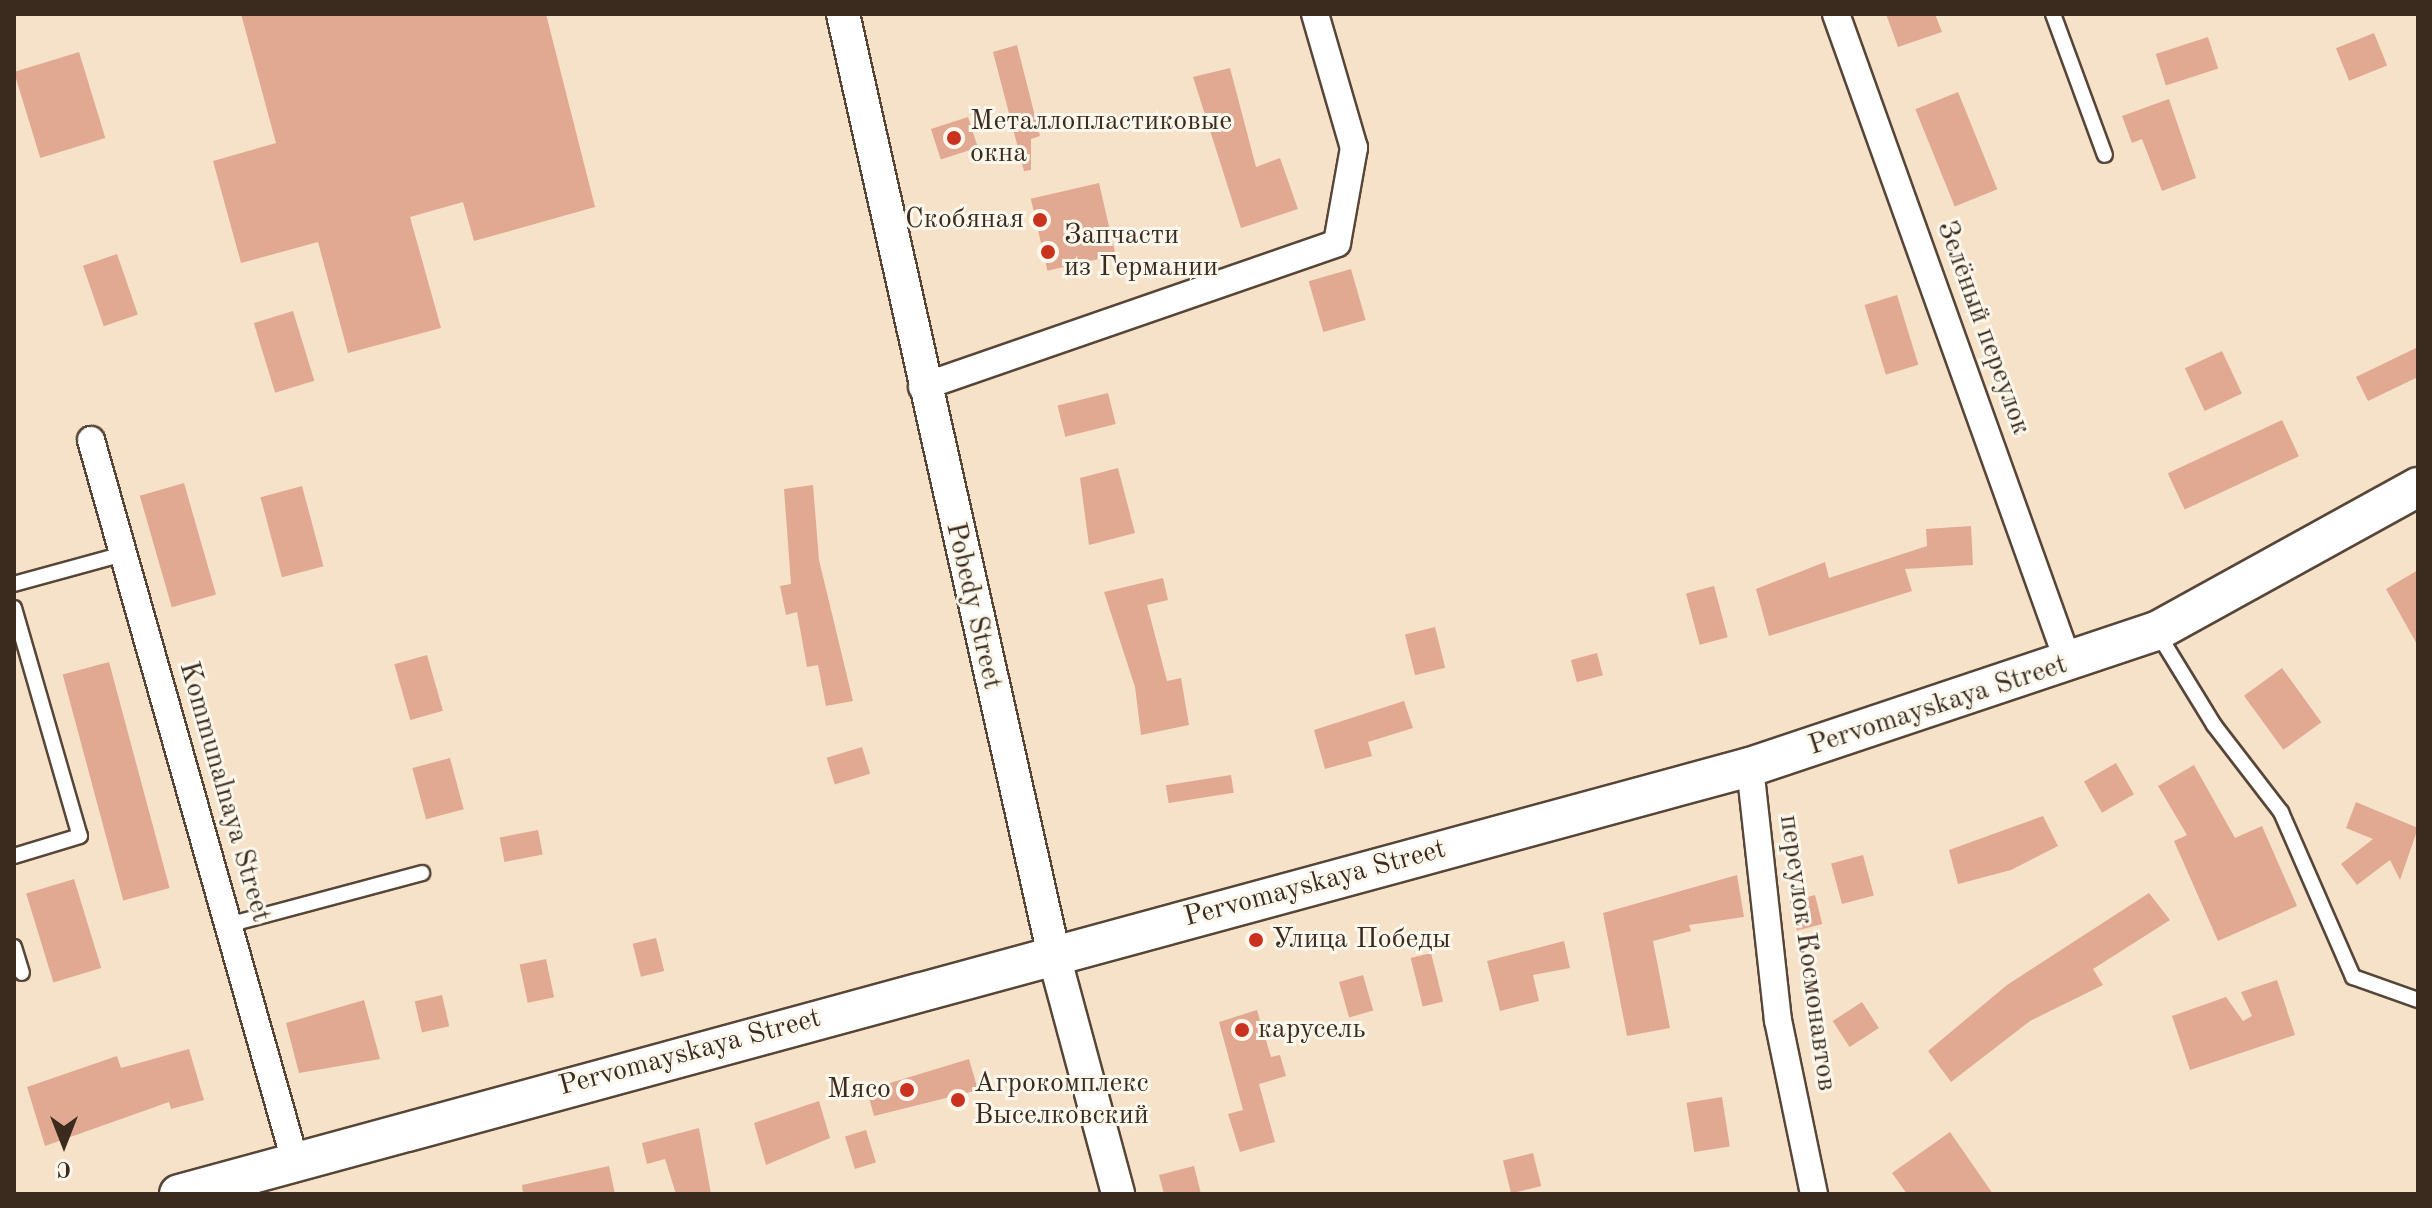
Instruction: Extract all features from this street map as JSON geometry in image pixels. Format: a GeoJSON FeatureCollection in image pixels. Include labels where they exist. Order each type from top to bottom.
{"type":"FeatureCollection","features":[{"type":"Feature","properties":{"kind":"main road","name":"Pervomayskaya Street"},"geometry":{"type":"LineString","coordinates":[[179,1194],[1750,767],[2069,664],[2157,631],[2418,487]]}},
{"type":"Feature","properties":{"kind":"street","name":"Pobedy Street"},"geometry":{"type":"LineString","coordinates":[[843,14],[922,387],[1054,956],[1118,1194]]}},
{"type":"Feature","properties":{"kind":"street"},"geometry":{"type":"LineString","coordinates":[[922,387],[1337,243],[1354,148],[1315,14]]}},
{"type":"Feature","properties":{"kind":"street","name":"Зелёный переулок"},"geometry":{"type":"LineString","coordinates":[[1836,14],[2069,664]]}},
{"type":"Feature","properties":{"kind":"street","name":"Kommunalnaya Street"},"geometry":{"type":"LineString","coordinates":[[91,440],[295,1161]]}},
{"type":"Feature","properties":{"kind":"street","name":"переулок Космонавтов"},"geometry":{"type":"LineString","coordinates":[[1750,767],[1778,1020],[1814,1194]]}},
{"type":"Feature","properties":{"kind":"lane"},"geometry":{"type":"LineString","coordinates":[[2053,14],[2105,155]]}},
{"type":"Feature","properties":{"kind":"lane"},"geometry":{"type":"LineString","coordinates":[[14,584],[123,554]]}},
{"type":"Feature","properties":{"kind":"lane"},"geometry":{"type":"LineString","coordinates":[[14,608],[80,836],[14,856]]}},
{"type":"Feature","properties":{"kind":"lane"},"geometry":{"type":"LineString","coordinates":[[2157,631],[2214,725],[2281,812],[2353,977],[2418,1000]]}},
{"type":"Feature","properties":{"kind":"lane"},"geometry":{"type":"LineString","coordinates":[[228,925],[422,873]]}},
{"type":"Feature","properties":{"kind":"lane"},"geometry":{"type":"LineString","coordinates":[[14,947],[22,973]]}},
{"type":"Feature","properties":{"kind":"building"},"geometry":{"type":"Polygon","coordinates":[[[241,14],[546,14],[595,207],[474,241],[463,202],[410,217],[441,328],[348,353],[318,242],[241,263],[213,161],[276,143],[241,14]]]}},
{"type":"Feature","properties":{"kind":"building"},"geometry":{"type":"Polygon","coordinates":[[[1886,14],[1935,14],[1942,32],[1898,47],[1886,14]]]}},
{"type":"Feature","properties":{"kind":"building"},"geometry":{"type":"Polygon","coordinates":[[[2374,33],[2387,65],[2349,81],[2336,48],[2374,33]]]}},
{"type":"Feature","properties":{"kind":"building"},"geometry":{"type":"Polygon","coordinates":[[[2208,37],[2218,68],[2166,85],[2156,54],[2208,37]]]}},
{"type":"Feature","properties":{"kind":"building"},"geometry":{"type":"Polygon","coordinates":[[[1017,45],[1040,136],[1031,139],[1031,170],[1024,171],[993,52],[1017,45]]]}},
{"type":"Feature","properties":{"kind":"building"},"geometry":{"type":"Polygon","coordinates":[[[79,52],[105,138],[40,158],[14,72],[79,52]]]}},
{"type":"Feature","properties":{"kind":"building"},"geometry":{"type":"Polygon","coordinates":[[[1230,68],[1256,167],[1280,158],[1298,209],[1241,228],[1193,77],[1230,68]]]}},
{"type":"Feature","properties":{"kind":"building"},"geometry":{"type":"Polygon","coordinates":[[[1958,92],[1997,189],[1955,207],[1915,109],[1958,92]]]}},
{"type":"Feature","properties":{"kind":"building"},"geometry":{"type":"Polygon","coordinates":[[[2169,99],[2196,178],[2162,191],[2142,139],[2132,143],[2122,116],[2169,99]]]}},
{"type":"Feature","properties":{"kind":"building","name":"Металлопластиковые окна"},"geometry":{"type":"Polygon","coordinates":[[[968,117],[978,147],[941,159],[931,129],[968,117]]]}},
{"type":"Feature","properties":{"kind":"building"},"geometry":{"type":"Polygon","coordinates":[[[1099,183],[1116,255],[1047,271],[1031,199],[1099,183]]]}},
{"type":"Feature","properties":{"kind":"building"},"geometry":{"type":"Polygon","coordinates":[[[117,254],[138,315],[104,326],[83,266],[117,254]]]}},
{"type":"Feature","properties":{"kind":"building"},"geometry":{"type":"Polygon","coordinates":[[[1351,269],[1366,320],[1323,332],[1309,281],[1351,269]]]}},
{"type":"Feature","properties":{"kind":"building"},"geometry":{"type":"Polygon","coordinates":[[[1897,295],[1918,365],[1886,375],[1864,305],[1897,295]]]}},
{"type":"Feature","properties":{"kind":"building"},"geometry":{"type":"Polygon","coordinates":[[[293,311],[314,381],[275,393],[254,323],[293,311]]]}},
{"type":"Feature","properties":{"kind":"building"},"geometry":{"type":"Polygon","coordinates":[[[2418,347],[2418,377],[2368,401],[2356,377],[2418,347]]]}},
{"type":"Feature","properties":{"kind":"building"},"geometry":{"type":"Polygon","coordinates":[[[2222,351],[2242,394],[2205,411],[2185,368],[2222,351]]]}},
{"type":"Feature","properties":{"kind":"building"},"geometry":{"type":"Polygon","coordinates":[[[1108,393],[1116,424],[1065,437],[1058,406],[1108,393]]]}},
{"type":"Feature","properties":{"kind":"building"},"geometry":{"type":"Polygon","coordinates":[[[2282,420],[2299,456],[2185,510],[2168,473],[2282,420]]]}},
{"type":"Feature","properties":{"kind":"building"},"geometry":{"type":"Polygon","coordinates":[[[1118,468],[1135,533],[1089,545],[1080,478],[1118,468]]]}},
{"type":"Feature","properties":{"kind":"building"},"geometry":{"type":"Polygon","coordinates":[[[184,483],[216,595],[172,607],[140,496],[184,483]]]}},
{"type":"Feature","properties":{"kind":"building"},"geometry":{"type":"Polygon","coordinates":[[[813,485],[819,560],[853,701],[826,706],[818,665],[807,667],[797,612],[786,615],[780,586],[791,584],[784,489],[813,485]]]}},
{"type":"Feature","properties":{"kind":"building"},"geometry":{"type":"Polygon","coordinates":[[[302,486],[323,566],[282,577],[260,497],[302,486]]]}},
{"type":"Feature","properties":{"kind":"building"},"geometry":{"type":"Polygon","coordinates":[[[1971,526],[1973,565],[1905,569],[1912,591],[1769,636],[1756,589],[1825,562],[1829,578],[1927,546],[1926,529],[1971,526]]]}},
{"type":"Feature","properties":{"kind":"building"},"geometry":{"type":"Polygon","coordinates":[[[2418,570],[2418,646],[2386,589],[2418,570]]]}},
{"type":"Feature","properties":{"kind":"building"},"geometry":{"type":"Polygon","coordinates":[[[1163,578],[1168,600],[1147,605],[1167,681],[1181,678],[1189,725],[1141,735],[1135,687],[1104,592],[1163,578]]]}},
{"type":"Feature","properties":{"kind":"building"},"geometry":{"type":"Polygon","coordinates":[[[1714,586],[1728,637],[1700,645],[1686,594],[1714,586]]]}},
{"type":"Feature","properties":{"kind":"building"},"geometry":{"type":"Polygon","coordinates":[[[1435,627],[1445,668],[1415,675],[1405,634],[1435,627]]]}},
{"type":"Feature","properties":{"kind":"building"},"geometry":{"type":"Polygon","coordinates":[[[1597,653],[1603,675],[1577,682],[1571,660],[1597,653]]]}},
{"type":"Feature","properties":{"kind":"building"},"geometry":{"type":"Polygon","coordinates":[[[427,655],[443,711],[410,720],[394,664],[427,655]]]}},
{"type":"Feature","properties":{"kind":"building"},"geometry":{"type":"Polygon","coordinates":[[[109,662],[170,888],[123,900],[63,674],[109,662]]]}},
{"type":"Feature","properties":{"kind":"building"},"geometry":{"type":"Polygon","coordinates":[[[2282,668],[2321,722],[2283,750],[2244,696],[2282,668]]]}},
{"type":"Feature","properties":{"kind":"building"},"geometry":{"type":"Polygon","coordinates":[[[1404,701],[1413,728],[1368,742],[1372,756],[1325,769],[1314,730],[1404,701]]]}},
{"type":"Feature","properties":{"kind":"building"},"geometry":{"type":"Polygon","coordinates":[[[862,747],[870,774],[835,785],[827,758],[862,747]]]}},
{"type":"Feature","properties":{"kind":"building"},"geometry":{"type":"Polygon","coordinates":[[[450,758],[464,809],[426,819],[412,768],[450,758]]]}},
{"type":"Feature","properties":{"kind":"building"},"geometry":{"type":"Polygon","coordinates":[[[2116,763],[2134,794],[2102,813],[2084,782],[2116,763]]]}},
{"type":"Feature","properties":{"kind":"building"},"geometry":{"type":"Polygon","coordinates":[[[2194,765],[2235,838],[2262,826],[2297,906],[2218,941],[2174,841],[2187,835],[2158,786],[2194,765]]]}},
{"type":"Feature","properties":{"kind":"building"},"geometry":{"type":"Polygon","coordinates":[[[1231,775],[1234,793],[1169,803],[1166,785],[1231,775]]]}},
{"type":"Feature","properties":{"kind":"building"},"geometry":{"type":"Polygon","coordinates":[[[2356,802],[2418,828],[2400,880],[2390,860],[2357,885],[2341,864],[2373,839],[2346,828],[2356,802]]]}},
{"type":"Feature","properties":{"kind":"building"},"geometry":{"type":"Polygon","coordinates":[[[2043,816],[2058,846],[2011,870],[1958,884],[1949,850],[2043,816]]]}},
{"type":"Feature","properties":{"kind":"building"},"geometry":{"type":"Polygon","coordinates":[[[538,830],[543,855],[504,862],[500,837],[538,830]]]}},
{"type":"Feature","properties":{"kind":"building"},"geometry":{"type":"Polygon","coordinates":[[[1863,855],[1874,896],[1842,904],[1831,864],[1863,855]]]}},
{"type":"Feature","properties":{"kind":"building"},"geometry":{"type":"Polygon","coordinates":[[[1737,875],[1744,917],[1689,925],[1691,931],[1653,941],[1670,1028],[1627,1036],[1603,913],[1737,875]]]}},
{"type":"Feature","properties":{"kind":"building"},"geometry":{"type":"Polygon","coordinates":[[[74,879],[101,968],[53,983],[26,894],[74,879]]]}},
{"type":"Feature","properties":{"kind":"building"},"geometry":{"type":"Polygon","coordinates":[[[2149,893],[2170,920],[2093,969],[2103,985],[2030,1021],[1951,1082],[1928,1051],[2007,985],[2149,893]]]}},
{"type":"Feature","properties":{"kind":"building"},"geometry":{"type":"Polygon","coordinates":[[[1815,895],[1822,924],[1797,930],[1790,901],[1815,895]]]}},
{"type":"Feature","properties":{"kind":"building"},"geometry":{"type":"Polygon","coordinates":[[[656,938],[664,971],[641,977],[633,944],[656,938]]]}},
{"type":"Feature","properties":{"kind":"building"},"geometry":{"type":"Polygon","coordinates":[[[1564,941],[1570,968],[1533,975],[1539,1001],[1500,1011],[1487,961],[1564,941]]]}},
{"type":"Feature","properties":{"kind":"building"},"geometry":{"type":"Polygon","coordinates":[[[1431,953],[1443,1002],[1423,1007],[1411,958],[1431,953]]]}},
{"type":"Feature","properties":{"kind":"building"},"geometry":{"type":"Polygon","coordinates":[[[546,959],[554,997],[528,1003],[520,965],[546,959]]]}},
{"type":"Feature","properties":{"kind":"building"},"geometry":{"type":"Polygon","coordinates":[[[1363,975],[1373,1011],[1349,1017],[1339,982],[1363,975]]]}},
{"type":"Feature","properties":{"kind":"building"},"geometry":{"type":"Polygon","coordinates":[[[2277,980],[2295,1035],[2190,1070],[2172,1016],[2226,997],[2243,1021],[2252,1016],[2241,992],[2277,980]]]}},
{"type":"Feature","properties":{"kind":"building"},"geometry":{"type":"Polygon","coordinates":[[[442,995],[449,1026],[422,1032],[415,1001],[442,995]]]}},
{"type":"Feature","properties":{"kind":"building"},"geometry":{"type":"Polygon","coordinates":[[[364,1000],[380,1059],[299,1073],[286,1023],[364,1000]]]}},
{"type":"Feature","properties":{"kind":"building"},"geometry":{"type":"Polygon","coordinates":[[[1862,1002],[1879,1028],[1850,1047],[1833,1021],[1862,1002]]]}},
{"type":"Feature","properties":{"kind":"building"},"geometry":{"type":"Polygon","coordinates":[[[1257,1010],[1271,1057],[1280,1055],[1286,1076],[1259,1084],[1275,1142],[1240,1152],[1228,1114],[1243,1110],[1219,1022],[1257,1010]]]}},
{"type":"Feature","properties":{"kind":"building"},"geometry":{"type":"Polygon","coordinates":[[[189,1049],[204,1100],[171,1109],[169,1102],[45,1146],[27,1087],[117,1056],[121,1068],[189,1049]]]}},
{"type":"Feature","properties":{"kind":"building"},"geometry":{"type":"Polygon","coordinates":[[[969,1059],[978,1090],[874,1116],[867,1090],[969,1059]]]}},
{"type":"Feature","properties":{"kind":"building"},"geometry":{"type":"Polygon","coordinates":[[[1722,1097],[1730,1146],[1694,1152],[1686,1103],[1722,1097]]]}},
{"type":"Feature","properties":{"kind":"building"},"geometry":{"type":"Polygon","coordinates":[[[819,1101],[830,1138],[766,1165],[754,1123],[819,1101]]]}},
{"type":"Feature","properties":{"kind":"building"},"geometry":{"type":"Polygon","coordinates":[[[699,1128],[711,1194],[676,1194],[665,1159],[647,1164],[642,1143],[699,1128]]]}},
{"type":"Feature","properties":{"kind":"building"},"geometry":{"type":"Polygon","coordinates":[[[866,1130],[876,1163],[855,1169],[845,1136],[866,1130]]]}},
{"type":"Feature","properties":{"kind":"building"},"geometry":{"type":"Polygon","coordinates":[[[1950,1132],[1993,1194],[1907,1194],[1892,1173],[1950,1132]]]}},
{"type":"Feature","properties":{"kind":"building"},"geometry":{"type":"Polygon","coordinates":[[[1533,1153],[1541,1186],[1511,1193],[1503,1160],[1533,1153]]]}},
{"type":"Feature","properties":{"kind":"building"},"geometry":{"type":"Polygon","coordinates":[[[609,1166],[615,1194],[523,1194],[522,1185],[609,1166]]]}},
{"type":"Feature","properties":{"kind":"building"},"geometry":{"type":"Polygon","coordinates":[[[1194,1166],[1201,1194],[1164,1194],[1159,1175],[1194,1166]]]}},
{"type":"Feature","properties":{"kind":"place","name":"Металлопластиковые окна"},"geometry":{"type":"Point","coordinates":[954,138]}},
{"type":"Feature","properties":{"kind":"place","name":"Скобяная"},"geometry":{"type":"Point","coordinates":[1040,220]}},
{"type":"Feature","properties":{"kind":"place","name":"Запчасти из Германии"},"geometry":{"type":"Point","coordinates":[1048,252]}},
{"type":"Feature","properties":{"kind":"place","name":"Улица Победы"},"geometry":{"type":"Point","coordinates":[1256,940]}},
{"type":"Feature","properties":{"kind":"place","name":"карусель"},"geometry":{"type":"Point","coordinates":[1242,1030]}},
{"type":"Feature","properties":{"kind":"place","name":"Мясо"},"geometry":{"type":"Point","coordinates":[907,1090]}},
{"type":"Feature","properties":{"kind":"place","name":"Агрокомплекс Выселковский"},"geometry":{"type":"Point","coordinates":[958,1100]}}]}
